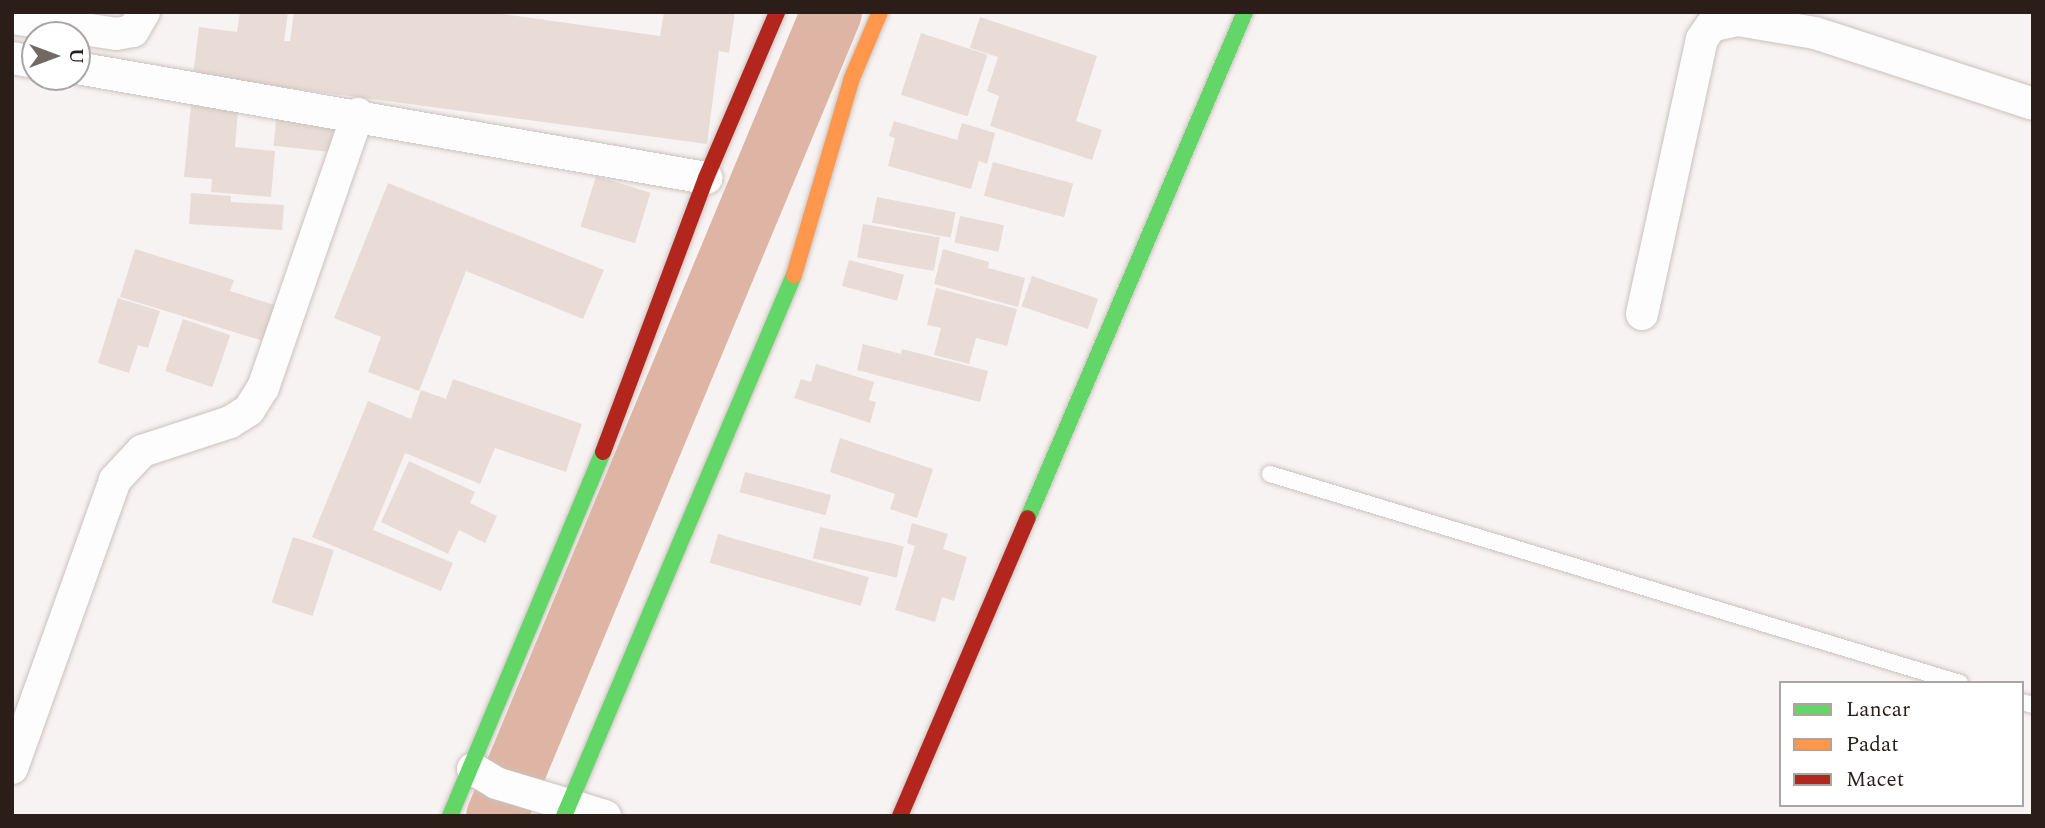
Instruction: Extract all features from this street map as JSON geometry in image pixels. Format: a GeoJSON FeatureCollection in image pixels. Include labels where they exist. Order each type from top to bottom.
{"type":"FeatureCollection","features":[{"type":"Feature","properties":{"kind":"street"},"geometry":{"type":"LineString","coordinates":[[12,18],[116,34],[133,31],[144,12]]}},
{"type":"Feature","properties":{"kind":"street"},"geometry":{"type":"LineString","coordinates":[[450,816],[484,776],[706,178],[777,12]]}},
{"type":"Feature","properties":{"kind":"street"},"geometry":{"type":"LineString","coordinates":[[560,807],[805,248],[852,78],[880,12]]}},
{"type":"Feature","properties":{"kind":"street"},"geometry":{"type":"LineString","coordinates":[[900,816],[1245,12]]}},
{"type":"Feature","properties":{"kind":"street"},"geometry":{"type":"LineString","coordinates":[[1642,314],[1702,39],[1711,26],[1738,20],[1815,33],[2033,104]]}},
{"type":"Feature","properties":{"kind":"street"},"geometry":{"type":"LineString","coordinates":[[91,70],[358,114],[706,178]]}},
{"type":"Feature","properties":{"kind":"street"},"geometry":{"type":"LineString","coordinates":[[12,768],[115,480],[142,451],[230,422],[249,410],[263,388],[358,114]]}},
{"type":"Feature","properties":{"kind":"street"},"geometry":{"type":"LineString","coordinates":[[484,776],[560,807],[605,816]]}},
{"type":"Feature","properties":{"kind":"lane"},"geometry":{"type":"LineString","coordinates":[[1270,474],[1953,681]]}},
{"type":"Feature","properties":{"kind":"building"},"geometry":{"type":"Polygon","coordinates":[[[240,12],[288,12],[284,41],[290,41],[294,12],[488,12],[660,36],[664,12],[735,12],[729,53],[719,51],[707,144],[193,75],[199,27],[237,32],[240,12]]]}},
{"type":"Feature","properties":{"kind":"building"},"geometry":{"type":"Polygon","coordinates":[[[980,17],[1097,56],[1076,121],[1102,130],[1092,160],[990,126],[999,96],[987,91],[998,57],[970,48],[980,17]]]}},
{"type":"Feature","properties":{"kind":"building"},"geometry":{"type":"Polygon","coordinates":[[[921,33],[988,55],[967,116],[901,95],[921,33]]]}},
{"type":"Feature","properties":{"kind":"building"},"geometry":{"type":"Polygon","coordinates":[[[192,95],[239,99],[235,147],[275,151],[271,197],[211,192],[212,179],[184,177],[192,95]]]}},
{"type":"Feature","properties":{"kind":"building"},"geometry":{"type":"Polygon","coordinates":[[[277,112],[335,118],[331,152],[273,146],[277,112]]]}},
{"type":"Feature","properties":{"kind":"building"},"geometry":{"type":"Polygon","coordinates":[[[894,121],[957,140],[962,123],[995,133],[987,164],[979,161],[971,189],[888,166],[895,138],[889,136],[894,121]]]}},
{"type":"Feature","properties":{"kind":"building"},"geometry":{"type":"Polygon","coordinates":[[[993,162],[1073,183],[1064,217],[984,196],[993,162]]]}},
{"type":"Feature","properties":{"kind":"building"},"geometry":{"type":"Polygon","coordinates":[[[596,176],[651,193],[635,243],[581,227],[596,176]]]}},
{"type":"Feature","properties":{"kind":"building"},"geometry":{"type":"Polygon","coordinates":[[[388,183],[604,270],[583,319],[466,271],[419,391],[368,372],[381,337],[334,318],[388,183]]]}},
{"type":"Feature","properties":{"kind":"building"},"geometry":{"type":"Polygon","coordinates":[[[191,193],[231,196],[231,202],[284,205],[282,230],[189,224],[191,193]]]}},
{"type":"Feature","properties":{"kind":"building"},"geometry":{"type":"Polygon","coordinates":[[[877,197],[956,212],[951,238],[872,223],[877,197]]]}},
{"type":"Feature","properties":{"kind":"building"},"geometry":{"type":"Polygon","coordinates":[[[960,216],[1004,225],[998,252],[954,242],[960,216]]]}},
{"type":"Feature","properties":{"kind":"building"},"geometry":{"type":"Polygon","coordinates":[[[863,224],[940,238],[934,271],[857,257],[863,224]]]}},
{"type":"Feature","properties":{"kind":"building"},"geometry":{"type":"Polygon","coordinates":[[[135,249],[234,280],[230,291],[278,306],[267,342],[120,297],[135,249]]]}},
{"type":"Feature","properties":{"kind":"building"},"geometry":{"type":"Polygon","coordinates":[[[943,249],[989,262],[988,268],[1025,278],[1018,307],[934,284],[943,249]]]}},
{"type":"Feature","properties":{"kind":"building"},"geometry":{"type":"Polygon","coordinates":[[[849,260],[904,275],[897,301],[842,286],[849,260]]]}},
{"type":"Feature","properties":{"kind":"building"},"geometry":{"type":"Polygon","coordinates":[[[1032,276],[1098,299],[1088,329],[1022,306],[1032,276]]]}},
{"type":"Feature","properties":{"kind":"building"},"geometry":{"type":"Polygon","coordinates":[[[936,288],[1017,309],[1007,346],[976,338],[969,364],[934,355],[941,328],[927,325],[936,288]]]}},
{"type":"Feature","properties":{"kind":"building"},"geometry":{"type":"Polygon","coordinates":[[[118,298],[160,311],[148,348],[138,345],[129,373],[98,363],[118,298]]]}},
{"type":"Feature","properties":{"kind":"building"},"geometry":{"type":"Polygon","coordinates":[[[183,319],[230,335],[212,387],[165,371],[183,319]]]}},
{"type":"Feature","properties":{"kind":"building"},"geometry":{"type":"Polygon","coordinates":[[[863,344],[901,354],[902,349],[988,371],[980,402],[857,370],[863,344]]]}},
{"type":"Feature","properties":{"kind":"building"},"geometry":{"type":"Polygon","coordinates":[[[816,364],[874,382],[869,400],[876,402],[870,423],[794,398],[801,379],[811,382],[816,364]]]}},
{"type":"Feature","properties":{"kind":"building"},"geometry":{"type":"Polygon","coordinates":[[[453,379],[582,424],[566,472],[495,448],[480,484],[405,453],[373,530],[453,563],[441,591],[312,537],[368,401],[411,419],[421,390],[446,399],[453,379]]]}},
{"type":"Feature","properties":{"kind":"building"},"geometry":{"type":"Polygon","coordinates":[[[840,438],[933,469],[917,518],[890,509],[895,494],[830,472],[840,438]]]}},
{"type":"Feature","properties":{"kind":"building"},"geometry":{"type":"Polygon","coordinates":[[[409,461],[475,492],[470,503],[497,516],[485,543],[459,530],[448,554],[381,522],[409,461]]]}},
{"type":"Feature","properties":{"kind":"building"},"geometry":{"type":"Polygon","coordinates":[[[745,472],[831,495],[826,515],[740,492],[745,472]]]}},
{"type":"Feature","properties":{"kind":"building"},"geometry":{"type":"Polygon","coordinates":[[[912,523],[948,534],[943,549],[967,557],[954,601],[942,597],[935,622],[895,610],[915,546],[907,543],[912,523]]]}},
{"type":"Feature","properties":{"kind":"building"},"geometry":{"type":"Polygon","coordinates":[[[820,527],[904,546],[897,578],[813,558],[820,527]]]}},
{"type":"Feature","properties":{"kind":"building"},"geometry":{"type":"Polygon","coordinates":[[[718,534],[869,577],[861,606],[710,563],[718,534]]]}},
{"type":"Feature","properties":{"kind":"building"},"geometry":{"type":"Polygon","coordinates":[[[293,537],[334,550],[313,616],[272,603],[293,537]]]}},
{"type":"Feature","properties":{"kind":"waterway"},"geometry":{"type":"LineString","coordinates":[[496,816],[831,12]]}},
{"type":"Feature","properties":{"kind":"traffic: fast"},"geometry":{"type":"LineString","coordinates":[[1028,518],[1245,12]]}},
{"type":"Feature","properties":{"kind":"traffic: fast"},"geometry":{"type":"LineString","coordinates":[[564,816],[794,275]]}},
{"type":"Feature","properties":{"kind":"traffic: fast"},"geometry":{"type":"LineString","coordinates":[[450,816],[603,452]]}},
{"type":"Feature","properties":{"kind":"traffic: slow"},"geometry":{"type":"LineString","coordinates":[[794,275],[852,78],[880,12]]}},
{"type":"Feature","properties":{"kind":"traffic: jam"},"geometry":{"type":"LineString","coordinates":[[603,452],[706,178],[777,12]]}},
{"type":"Feature","properties":{"kind":"traffic: jam"},"geometry":{"type":"LineString","coordinates":[[900,816],[1028,518]]}}]}
